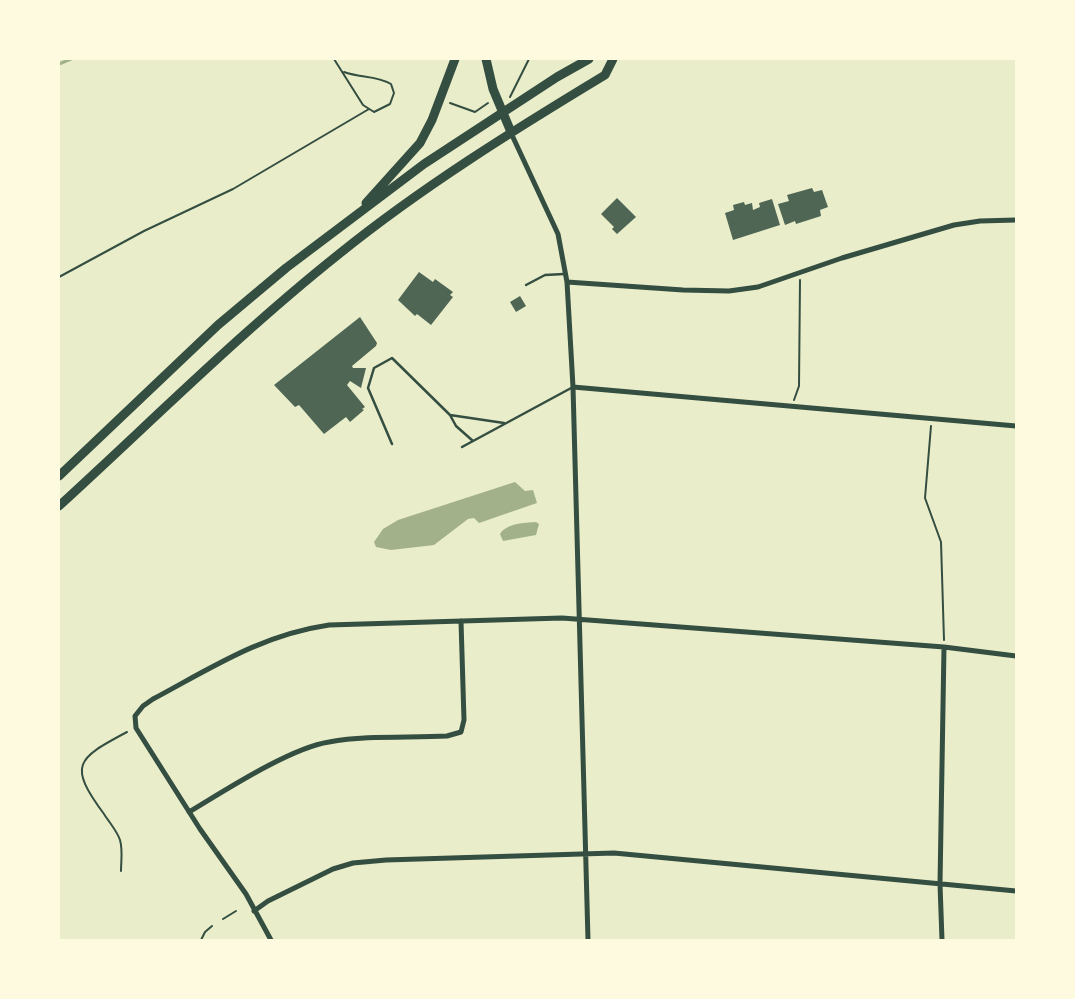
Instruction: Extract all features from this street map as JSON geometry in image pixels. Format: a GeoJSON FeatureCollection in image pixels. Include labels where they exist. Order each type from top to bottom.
{"type":"FeatureCollection","features":[{"type":"Feature","properties":{"kind":"main road"},"geometry":{"type":"LineString","coordinates":[[355,217],[420,143],[440,100],[455,59]]}},
{"type":"Feature","properties":{"kind":"main road"},"geometry":{"type":"LineString","coordinates":[[486,59],[496,98],[511,132]]}},
{"type":"Feature","properties":{"kind":"main road"},"geometry":{"type":"LineString","coordinates":[[59,476],[218,325],[286,268],[424,164],[589,59]]}},
{"type":"Feature","properties":{"kind":"main road"},"geometry":{"type":"LineString","coordinates":[[59,506],[226,350],[301,284],[406,203],[511,132],[605,75],[614,59]]}},
{"type":"Feature","properties":{"kind":"street"},"geometry":{"type":"LineString","coordinates":[[511,132],[558,234],[566,273],[573,387],[588,940]]}},
{"type":"Feature","properties":{"kind":"street"},"geometry":{"type":"LineString","coordinates":[[566,282],[729,291],[758,288],[842,258],[954,225],[980,221],[1016,220]]}},
{"type":"Feature","properties":{"kind":"street"},"geometry":{"type":"LineString","coordinates":[[573,387],[931,417],[1016,426]]}},
{"type":"Feature","properties":{"kind":"street"},"geometry":{"type":"LineString","coordinates":[[271,940],[246,894],[189,812],[136,728],[135,716],[143,706],[251,646],[298,630],[356,624],[580,619],[944,648],[1016,656]]}},
{"type":"Feature","properties":{"kind":"street"},"geometry":{"type":"LineString","coordinates":[[189,812],[283,759],[327,742],[447,736],[461,732],[464,720],[462,621]]}},
{"type":"Feature","properties":{"kind":"street"},"geometry":{"type":"LineString","coordinates":[[942,940],[940,884],[944,648]]}},
{"type":"Feature","properties":{"kind":"street"},"geometry":{"type":"LineString","coordinates":[[254,911],[323,873],[353,863],[386,860],[614,853],[1016,891]]}},
{"type":"Feature","properties":{"kind":"lane"},"geometry":{"type":"LineString","coordinates":[[526,285],[545,275],[566,273]]}},
{"type":"Feature","properties":{"kind":"lane"},"geometry":{"type":"LineString","coordinates":[[392,444],[368,388],[374,368],[392,358],[450,415],[456,426],[472,441]]}},
{"type":"Feature","properties":{"kind":"lane"},"geometry":{"type":"LineString","coordinates":[[462,447],[573,387]]}},
{"type":"Feature","properties":{"kind":"lane"},"geometry":{"type":"LineString","coordinates":[[450,415],[504,423]]}},
{"type":"Feature","properties":{"kind":"path"},"geometry":{"type":"LineString","coordinates":[[334,59],[369,109],[374,112],[390,104],[394,93],[391,84],[380,77],[354,76],[344,72]]}},
{"type":"Feature","properties":{"kind":"path"},"geometry":{"type":"LineString","coordinates":[[502,113],[529,59]]}},
{"type":"Feature","properties":{"kind":"path"},"geometry":{"type":"LineString","coordinates":[[440,100],[475,112],[496,98]]}},
{"type":"Feature","properties":{"kind":"path"},"geometry":{"type":"LineString","coordinates":[[59,278],[144,232],[233,189],[369,109]]}},
{"type":"Feature","properties":{"kind":"path"},"geometry":{"type":"LineString","coordinates":[[792,405],[799,386],[800,273]]}},
{"type":"Feature","properties":{"kind":"path"},"geometry":{"type":"LineString","coordinates":[[931,417],[931,448],[925,498],[942,542],[944,648]]}},
{"type":"Feature","properties":{"kind":"path"},"geometry":{"type":"LineString","coordinates":[[121,871],[121,842],[88,792],[81,774],[85,760],[91,754],[128,732]]}},
{"type":"Feature","properties":{"kind":"path"},"geometry":{"type":"LineString","coordinates":[[223,919],[236,911]]}},
{"type":"Feature","properties":{"kind":"path"},"geometry":{"type":"LineString","coordinates":[[201,940],[205,932],[212,926]]}},
{"type":"Feature","properties":{"kind":"shaded area"},"geometry":{"type":"Polygon","coordinates":[[[515,482],[525,491],[533,490],[537,503],[479,523],[474,518],[468,519],[434,545],[391,550],[376,547],[374,542],[383,529],[398,520],[515,482]]]}},
{"type":"Feature","properties":{"kind":"shaded area"},"geometry":{"type":"Polygon","coordinates":[[[536,522],[539,524],[536,535],[503,541],[500,534],[503,530],[516,524],[536,522]]]}},
{"type":"Feature","properties":{"kind":"building"},"geometry":{"type":"Polygon","coordinates":[[[812,188],[814,192],[822,190],[828,207],[820,210],[821,216],[796,224],[795,221],[785,225],[778,204],[789,201],[787,195],[812,188]]]}},
{"type":"Feature","properties":{"kind":"building"},"geometry":{"type":"Polygon","coordinates":[[[617,198],[636,217],[617,234],[612,229],[614,227],[601,214],[617,198]]]}},
{"type":"Feature","properties":{"kind":"building"},"geometry":{"type":"Polygon","coordinates":[[[772,199],[780,225],[733,240],[725,213],[734,210],[733,205],[744,202],[745,205],[752,203],[753,210],[760,207],[759,203],[772,199]]]}},
{"type":"Feature","properties":{"kind":"building"},"geometry":{"type":"Polygon","coordinates":[[[419,272],[433,282],[435,279],[453,292],[450,295],[453,297],[431,325],[417,314],[415,316],[398,300],[419,272]]]}},
{"type":"Feature","properties":{"kind":"building"},"geometry":{"type":"Polygon","coordinates":[[[520,296],[526,306],[516,312],[510,302],[520,296]]]}},
{"type":"Feature","properties":{"kind":"building"},"geometry":{"type":"Polygon","coordinates":[[[360,317],[377,343],[376,346],[352,366],[353,368],[366,368],[361,388],[350,381],[347,385],[365,407],[350,422],[346,417],[324,434],[299,405],[295,407],[274,385],[360,317]]]}},
{"type":"Feature","properties":{"kind":"waterway"},"geometry":{"type":"LineString","coordinates":[[59,64],[71,59]]}}]}
